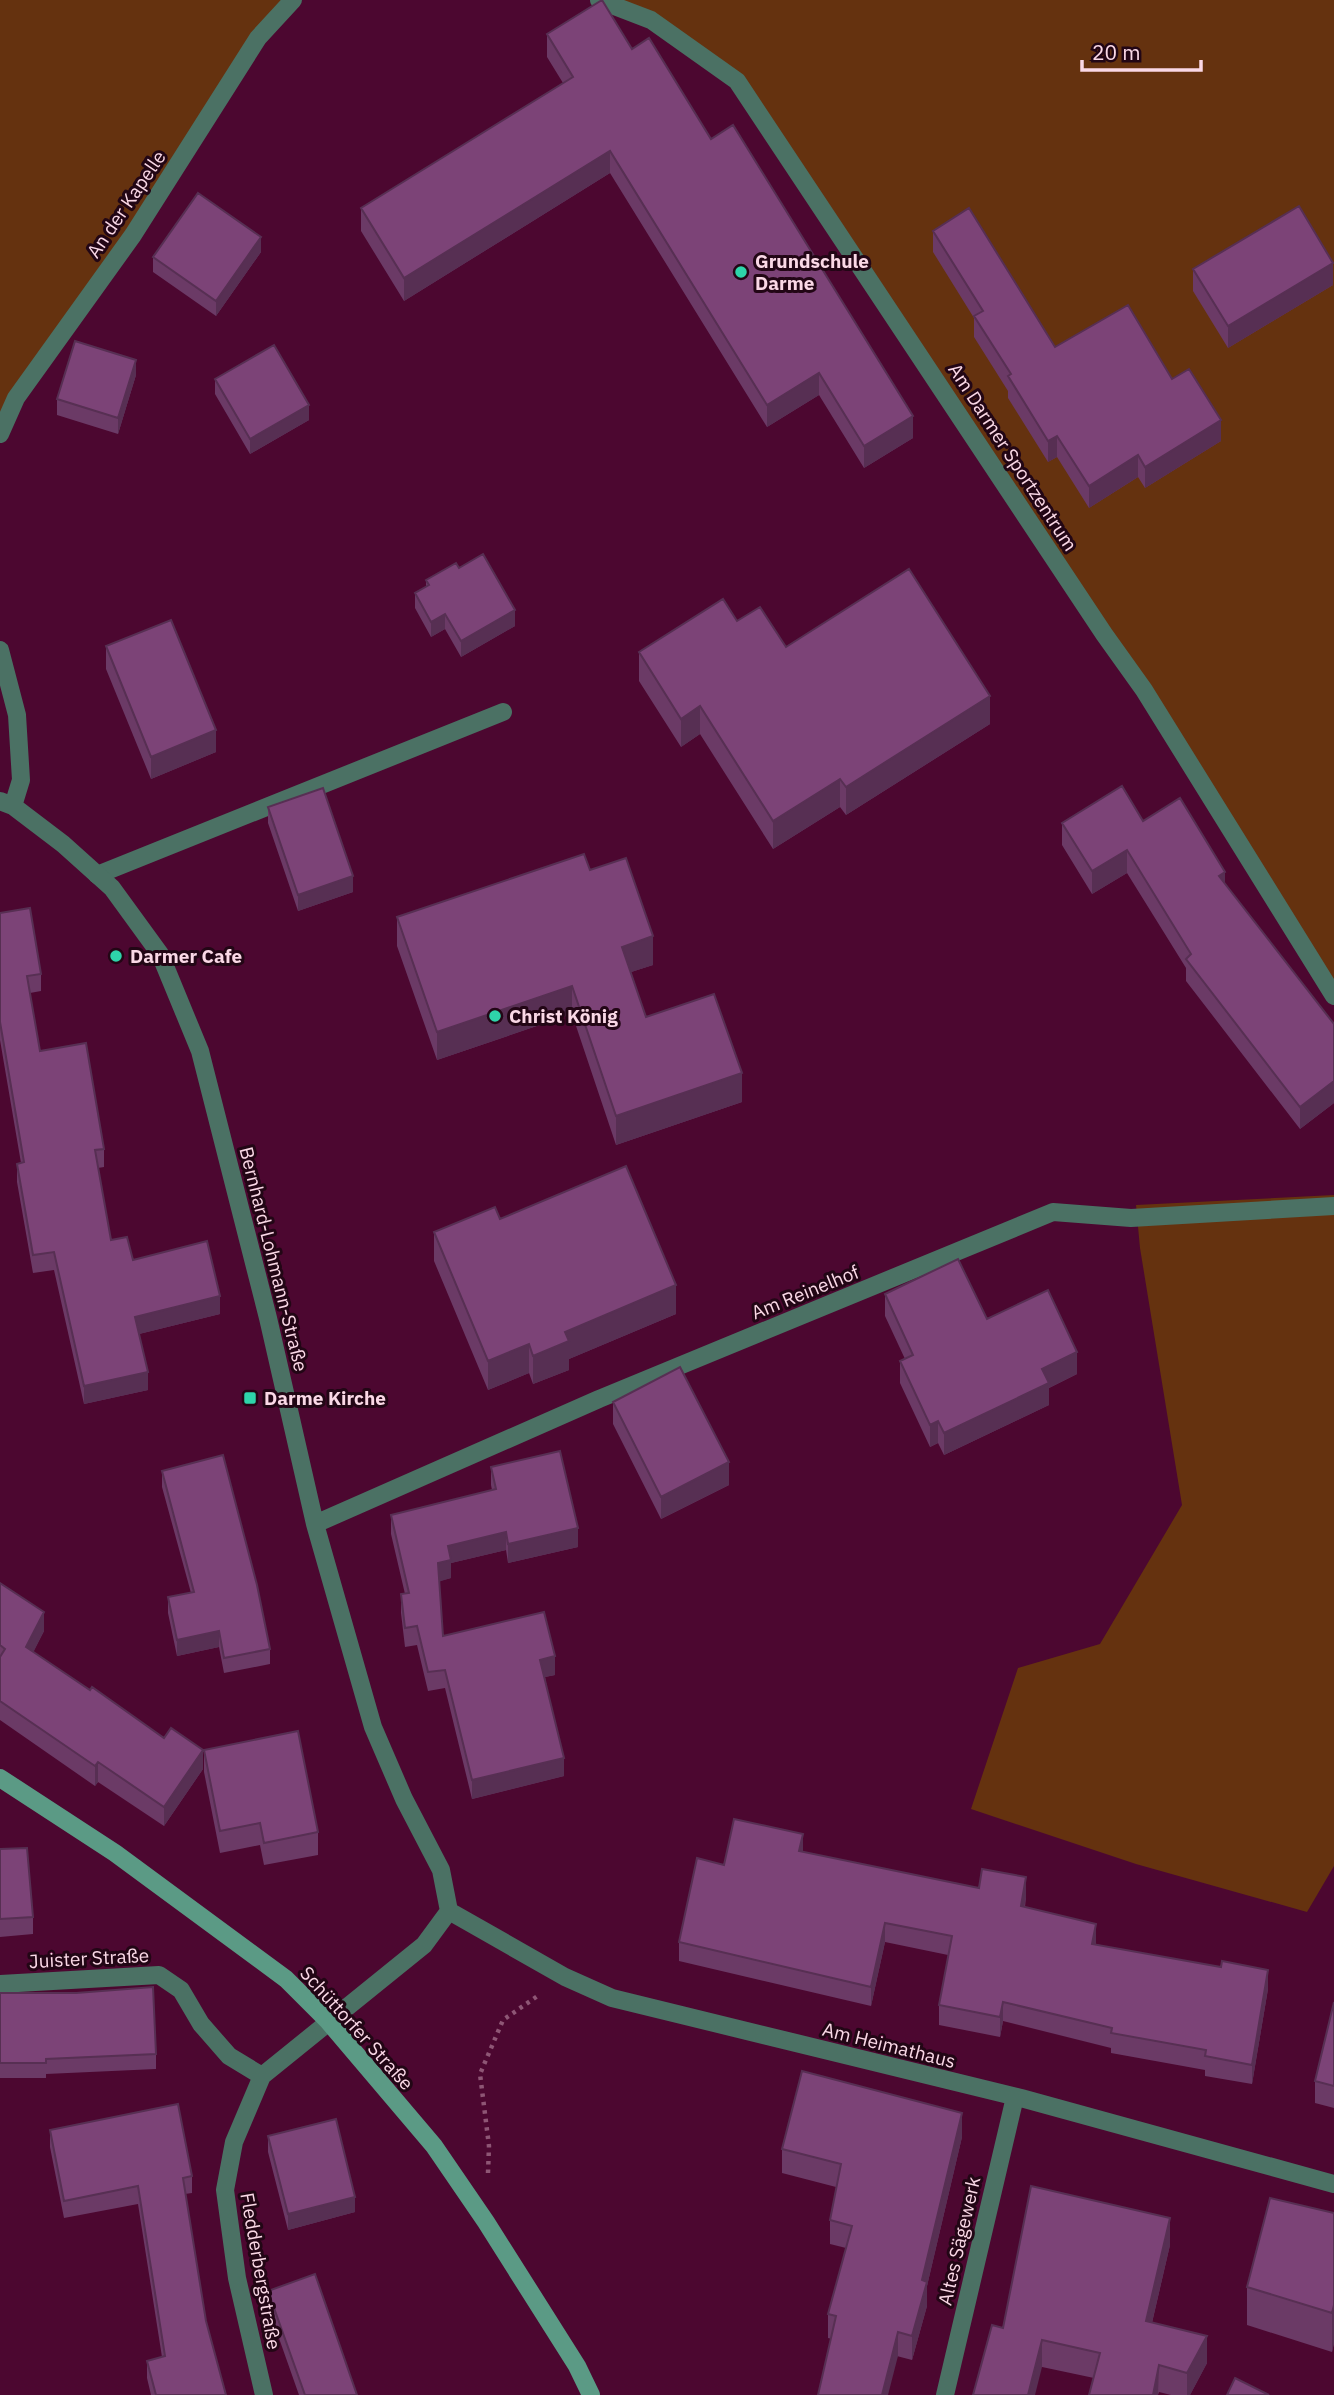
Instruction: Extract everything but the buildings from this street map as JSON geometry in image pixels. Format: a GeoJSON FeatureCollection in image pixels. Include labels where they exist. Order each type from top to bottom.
{"type":"FeatureCollection","features":[{"type":"Feature","properties":{"kind":"main road","name":"Schüttorfer Straße"},"geometry":{"type":"LineString","coordinates":[[0,1778],[115,1853],[286,1979],[328,2021],[434,2146],[486,2222],[577,2366],[591,2395]]}},
{"type":"Feature","properties":{"kind":"street","name":"An der Kapelle"},"geometry":{"type":"LineString","coordinates":[[0,435],[16,398],[133,234],[258,38],[293,0]]}},
{"type":"Feature","properties":{"kind":"street","name":"Am Darmer Sportzentrum"},"geometry":{"type":"LineString","coordinates":[[599,0],[651,20],[737,81],[1144,690],[1334,996]]}},
{"type":"Feature","properties":{"kind":"street"},"geometry":{"type":"LineString","coordinates":[[0,650],[17,715],[21,780],[6,804]]}},
{"type":"Feature","properties":{"kind":"street"},"geometry":{"type":"LineString","coordinates":[[97,875],[503,712]]}},
{"type":"Feature","properties":{"kind":"street","name":"Bernhard-Lohmann-Straße"},"geometry":{"type":"LineString","coordinates":[[6,804],[63,844],[112,888],[160,954],[200,1051],[266,1310],[315,1524],[373,1727],[404,1800],[441,1870],[449,1911]]}},
{"type":"Feature","properties":{"kind":"street","name":"Am Reinelhof"},"geometry":{"type":"LineString","coordinates":[[315,1524],[599,1399],[1053,1212],[1131,1218],[1334,1206]]}},
{"type":"Feature","properties":{"kind":"street"},"geometry":{"type":"LineString","coordinates":[[262,2076],[424,1945],[449,1911]]}},
{"type":"Feature","properties":{"kind":"street","name":"Am Heimathaus"},"geometry":{"type":"LineString","coordinates":[[449,1911],[565,1977],[612,1998],[1015,2097],[1334,2184]]}},
{"type":"Feature","properties":{"kind":"street","name":"Juister Straße"},"geometry":{"type":"LineString","coordinates":[[0,1984],[159,1975],[181,1990],[201,2024],[229,2056],[262,2076]]}},
{"type":"Feature","properties":{"kind":"street","name":"Fledderbergstraße"},"geometry":{"type":"LineString","coordinates":[[262,2076],[234,2142],[225,2190],[237,2278],[264,2395]]}},
{"type":"Feature","properties":{"kind":"street","name":"Altes Sägewerk"},"geometry":{"type":"LineString","coordinates":[[945,2395],[1015,2097]]}},
{"type":"Feature","properties":{"kind":"path"},"geometry":{"type":"LineString","coordinates":[[486,2222],[489,2146],[480,2074],[503,2020],[565,1977]]}},
{"type":"Feature","properties":{"kind":"shaded area"},"geometry":{"type":"Polygon","coordinates":[[[0,0],[289,0],[0,428],[0,0]]]}},
{"type":"Feature","properties":{"kind":"shaded area"},"geometry":{"type":"Polygon","coordinates":[[[616,0],[1334,0],[1334,985],[741,78],[616,0]]]}},
{"type":"Feature","properties":{"kind":"shaded area"},"geometry":{"type":"Polygon","coordinates":[[[1334,1195],[1334,1866],[1307,1912],[1136,1864],[971,1809],[1018,1668],[1100,1644],[1182,1505],[1140,1248],[1136,1205],[1334,1195]]]}},
{"type":"Feature","properties":{"kind":"place","name":"Grundschule Darme"},"geometry":{"type":"Point","coordinates":[741,272]}},
{"type":"Feature","properties":{"kind":"place","name":"Darmer Cafe"},"geometry":{"type":"Point","coordinates":[116,956]}},
{"type":"Feature","properties":{"kind":"place","name":"Christ König"},"geometry":{"type":"Point","coordinates":[495,1016]}},
{"type":"Feature","properties":{"kind":"place","name":"Darme Kirche"},"geometry":{"type":"Point","coordinates":[250,1398]}}]}
